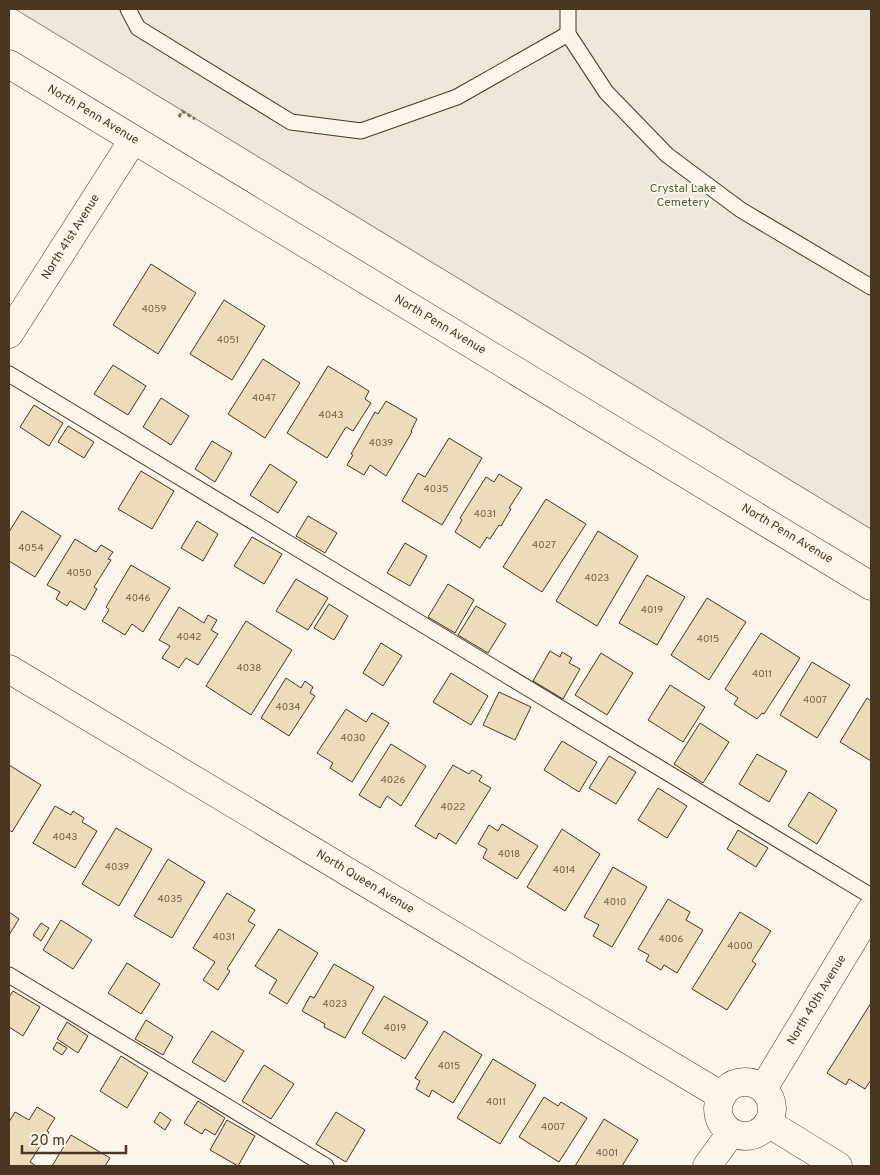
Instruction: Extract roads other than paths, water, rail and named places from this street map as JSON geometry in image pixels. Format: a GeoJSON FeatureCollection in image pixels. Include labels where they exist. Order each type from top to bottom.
{"type":"FeatureCollection","features":[{"type":"Feature","properties":{"kind":"street","name":"North Penn Avenue"},"geometry":{"type":"LineString","coordinates":[[9,64],[871,586]]}},
{"type":"Feature","properties":{"kind":"street","name":"North 41st Avenue"},"geometry":{"type":"LineString","coordinates":[[9,334],[133,140]]}},
{"type":"Feature","properties":{"kind":"street","name":"North Queen Avenue"},"geometry":{"type":"LineString","coordinates":[[9,669],[722,1096]]}},
{"type":"Feature","properties":{"kind":"street","name":"North 40th Avenue"},"geometry":{"type":"LineString","coordinates":[[763,1089],[871,910]]}},
{"type":"Feature","properties":{"kind":"street"},"geometry":{"type":"LineString","coordinates":[[746,1082],[755,1084],[763,1089],[769,1096],[772,1105],[772,1115],[768,1124],[762,1130],[755,1135],[738,1136],[724,1127],[718,1111],[722,1096],[728,1088],[736,1083],[746,1082]]}},
{"type":"Feature","properties":{"kind":"street"},"geometry":{"type":"LineString","coordinates":[[768,1124],[838,1166]]}},
{"type":"Feature","properties":{"kind":"street"},"geometry":{"type":"LineString","coordinates":[[707,1166],[731,1133]]}},
{"type":"Feature","properties":{"kind":"lane"},"geometry":{"type":"LineString","coordinates":[[128,9],[138,28],[291,122],[362,131],[457,97],[568,34]]}},
{"type":"Feature","properties":{"kind":"lane"},"geometry":{"type":"LineString","coordinates":[[568,9],[568,34],[606,92],[667,155],[741,210],[871,287]]}},
{"type":"Feature","properties":{"kind":"lane"},"geometry":{"type":"LineString","coordinates":[[9,374],[871,896]]}},
{"type":"Feature","properties":{"kind":"lane"},"geometry":{"type":"LineString","coordinates":[[9,975],[326,1166]]}},
{"type":"Feature","properties":{"kind":"park label","name":"Crystal Lake Cemetery"},"geometry":{"type":"Point","coordinates":[683,196]}}]}
